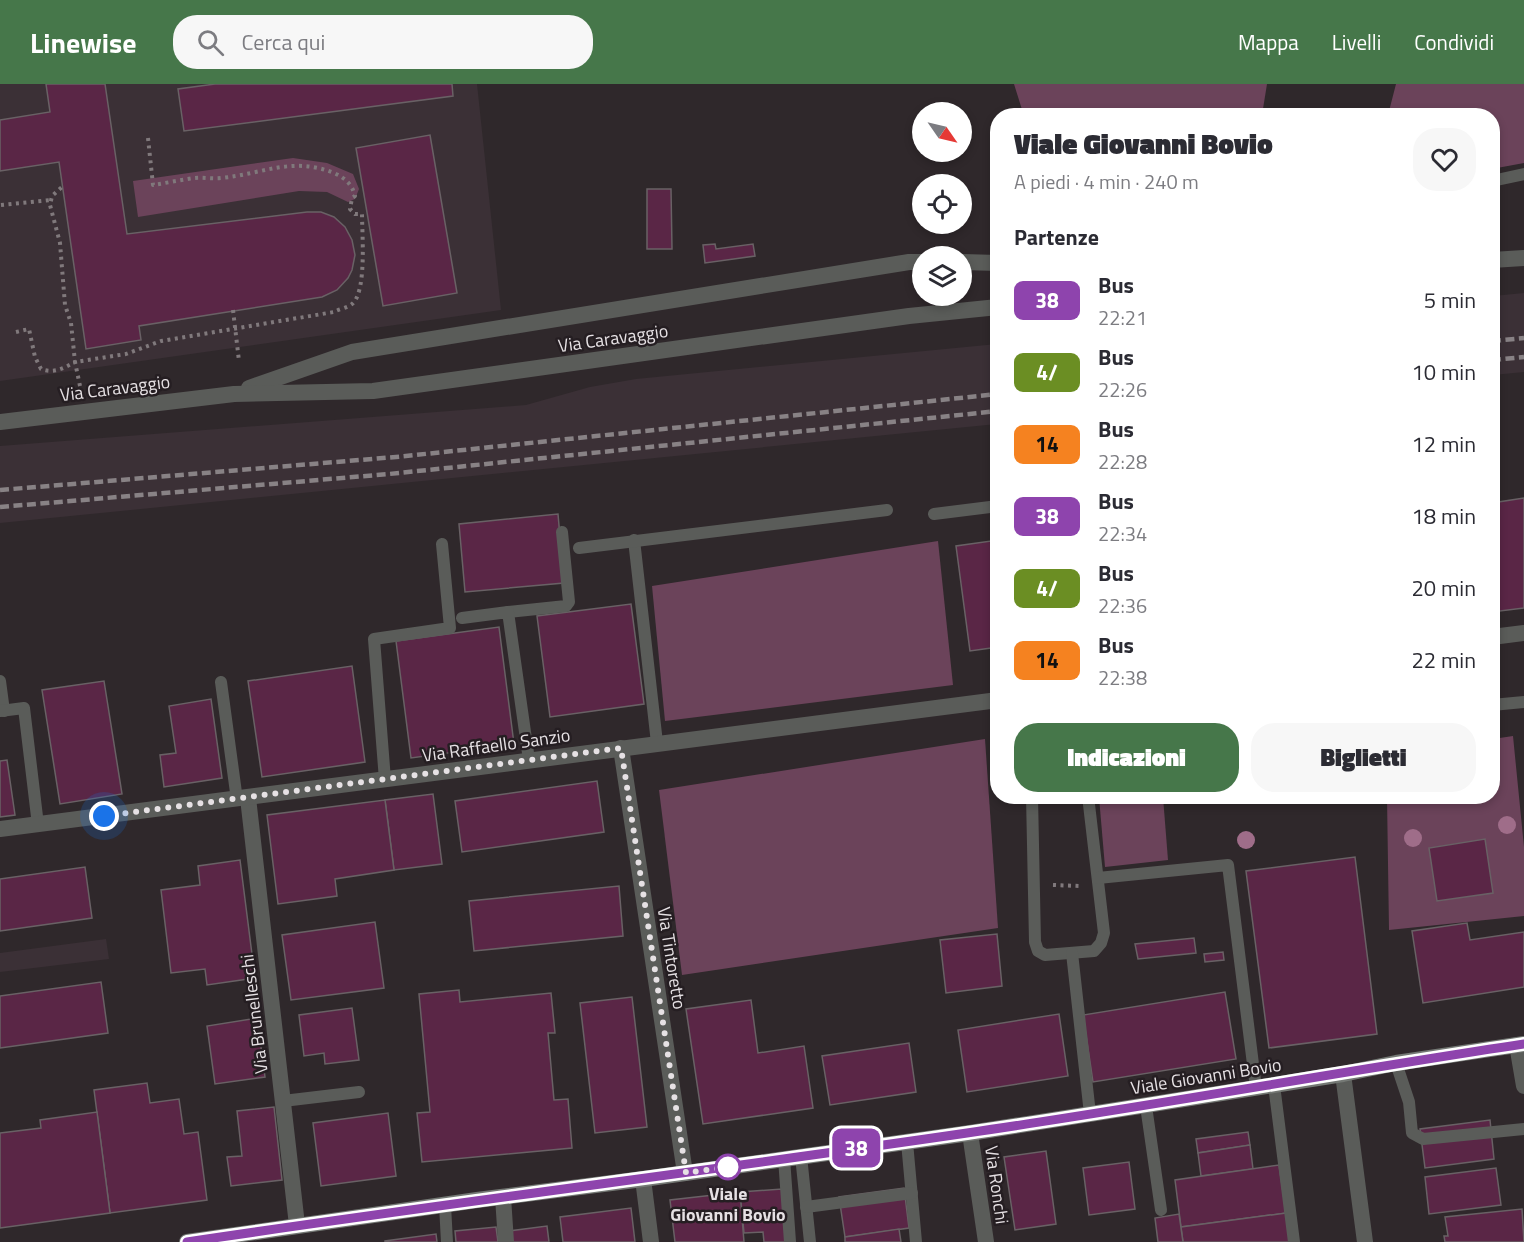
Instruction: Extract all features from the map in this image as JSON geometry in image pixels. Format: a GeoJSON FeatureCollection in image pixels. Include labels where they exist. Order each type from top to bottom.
{"type":"FeatureCollection","features":[{"type":"Feature","properties":{"kind":"main road","name":"Viale Giovanni Bovio"},"geometry":{"type":"LineString","coordinates":[[187,1242],[248,1238],[297,1225],[970,1133],[1343,1074],[1396,1063],[1521,1045]]}},
{"type":"Feature","properties":{"kind":"street"},"geometry":{"type":"LineString","coordinates":[[1500,259],[1524,258]]}},
{"type":"Feature","properties":{"kind":"street","name":"Via Caravaggio"},"geometry":{"type":"LineString","coordinates":[[234,394],[352,352],[912,262]]}},
{"type":"Feature","properties":{"kind":"street"},"geometry":{"type":"LineString","coordinates":[[972,262],[990,263]]}},
{"type":"Feature","properties":{"kind":"street","name":"Via Caravaggio"},"geometry":{"type":"LineString","coordinates":[[0,422],[234,394],[373,391],[909,316],[990,308]]}},
{"type":"Feature","properties":{"kind":"street"},"geometry":{"type":"LineString","coordinates":[[1500,636],[1524,633]]}},
{"type":"Feature","properties":{"kind":"street","name":"Via Raffaello Sanzio"},"geometry":{"type":"LineString","coordinates":[[0,830],[990,701]]}},
{"type":"Feature","properties":{"kind":"street","name":"Via Tintoretto"},"geometry":{"type":"LineString","coordinates":[[621,748],[686,1173]]}},
{"type":"Feature","properties":{"kind":"street","name":"Via Brunelleschi"},"geometry":{"type":"LineString","coordinates":[[242,799],[283,1101],[297,1225]]}},
{"type":"Feature","properties":{"kind":"street"},"geometry":{"type":"LineString","coordinates":[[1521,1045],[1524,1086]]}},
{"type":"Feature","properties":{"kind":"street"},"geometry":{"type":"LineString","coordinates":[[1343,1074],[1365,1242]]}},
{"type":"Feature","properties":{"kind":"street","name":"Via Ronchi"},"geometry":{"type":"LineString","coordinates":[[970,1133],[986,1242]]}},
{"type":"Feature","properties":{"kind":"street"},"geometry":{"type":"LineString","coordinates":[[643,1179],[651,1242]]}},
{"type":"Feature","properties":{"kind":"street"},"geometry":{"type":"LineString","coordinates":[[503,1197],[506,1242]]}},
{"type":"Feature","properties":{"kind":"lane"},"geometry":{"type":"LineString","coordinates":[[1500,179],[1524,174]]}},
{"type":"Feature","properties":{"kind":"lane"},"geometry":{"type":"LineString","coordinates":[[934,514],[990,507]]}},
{"type":"Feature","properties":{"kind":"lane"},"geometry":{"type":"LineString","coordinates":[[579,548],[887,510]]}},
{"type":"Feature","properties":{"kind":"lane"},"geometry":{"type":"LineString","coordinates":[[462,618],[566,606],[568,602],[562,532]]}},
{"type":"Feature","properties":{"kind":"lane"},"geometry":{"type":"LineString","coordinates":[[634,540],[657,743]]}},
{"type":"Feature","properties":{"kind":"lane"},"geometry":{"type":"LineString","coordinates":[[385,780],[374,639],[450,628],[442,544]]}},
{"type":"Feature","properties":{"kind":"lane"},"geometry":{"type":"LineString","coordinates":[[508,612],[529,760]]}},
{"type":"Feature","properties":{"kind":"lane"},"geometry":{"type":"LineString","coordinates":[[0,681],[2,711],[24,708],[38,825]]}},
{"type":"Feature","properties":{"kind":"lane"},"geometry":{"type":"LineString","coordinates":[[221,682],[242,799]]}},
{"type":"Feature","properties":{"kind":"lane"},"geometry":{"type":"LineString","coordinates":[[1500,704],[1524,702]]}},
{"type":"Feature","properties":{"kind":"lane"},"geometry":{"type":"LineString","coordinates":[[1032,804],[1035,942],[1038,951],[1045,956],[1094,951],[1101,943],[1104,933],[1089,804]]}},
{"type":"Feature","properties":{"kind":"lane"},"geometry":{"type":"LineString","coordinates":[[1098,881],[1228,865],[1256,1088]]}},
{"type":"Feature","properties":{"kind":"lane"},"geometry":{"type":"LineString","coordinates":[[1072,953],[1090,1114]]}},
{"type":"Feature","properties":{"kind":"lane"},"geometry":{"type":"LineString","coordinates":[[1396,1063],[1409,1102],[1412,1132],[1423,1139],[1524,1129]]}},
{"type":"Feature","properties":{"kind":"lane"},"geometry":{"type":"LineString","coordinates":[[1274,1085],[1294,1242]]}},
{"type":"Feature","properties":{"kind":"lane"},"geometry":{"type":"LineString","coordinates":[[283,1101],[359,1092]]}},
{"type":"Feature","properties":{"kind":"lane"},"geometry":{"type":"LineString","coordinates":[[1146,1106],[1161,1210]]}},
{"type":"Feature","properties":{"kind":"lane"},"geometry":{"type":"LineString","coordinates":[[907,1142],[916,1242]]}},
{"type":"Feature","properties":{"kind":"lane"},"geometry":{"type":"LineString","coordinates":[[793,1157],[806,1206],[810,1242]]}},
{"type":"Feature","properties":{"kind":"lane"},"geometry":{"type":"LineString","coordinates":[[790,1242],[793,1157]]}},
{"type":"Feature","properties":{"kind":"lane"},"geometry":{"type":"LineString","coordinates":[[806,1206],[912,1193]]}},
{"type":"Feature","properties":{"kind":"lane"},"geometry":{"type":"LineString","coordinates":[[445,1205],[447,1242]]}},
{"type":"Feature","properties":{"kind":"path"},"geometry":{"type":"LineString","coordinates":[[16,332],[29,329],[35,357],[41,369],[49,372],[65,368],[75,362],[126,354],[161,341],[334,312],[351,305],[359,295],[363,253],[362,214],[352,212],[349,205],[355,196],[353,190],[349,183],[340,176],[319,167],[296,164],[227,177],[196,178],[153,185],[148,138]]}},
{"type":"Feature","properties":{"kind":"path"},"geometry":{"type":"LineString","coordinates":[[62,187],[52,196],[50,205],[61,253],[65,305],[71,323],[80,386]]}},
{"type":"Feature","properties":{"kind":"path"},"geometry":{"type":"LineString","coordinates":[[1,205],[51,200]]}},
{"type":"Feature","properties":{"kind":"path"},"geometry":{"type":"LineString","coordinates":[[233,310],[239,361]]}},
{"type":"Feature","properties":{"kind":"path"},"geometry":{"type":"LineString","coordinates":[[1034,884],[1098,881]]}},
{"type":"Feature","properties":{"kind":"shaded area"},"geometry":{"type":"Polygon","coordinates":[[[0,84],[477,84],[501,310],[0,381],[0,84]]]}},
{"type":"Feature","properties":{"kind":"shaded area"},"geometry":{"type":"Polygon","coordinates":[[[1014,84],[1267,84],[1263,108],[1022,108],[1014,84]]]}},
{"type":"Feature","properties":{"kind":"shaded area"},"geometry":{"type":"Polygon","coordinates":[[[1396,84],[1524,84],[1524,163],[1500,167],[1500,108],[1390,108],[1396,84]]]}},
{"type":"Feature","properties":{"kind":"shaded area"},"geometry":{"type":"Polygon","coordinates":[[[293,158],[327,163],[353,174],[359,189],[355,199],[348,202],[327,192],[299,191],[138,217],[133,181],[293,158]]]}},
{"type":"Feature","properties":{"kind":"shaded area"},"geometry":{"type":"Polygon","coordinates":[[[1524,293],[1524,372],[1500,374],[1500,295],[1524,293]]]}},
{"type":"Feature","properties":{"kind":"shaded area"},"geometry":{"type":"Polygon","coordinates":[[[990,345],[990,425],[0,523],[0,446],[526,405],[590,387],[636,379],[990,345]]]}},
{"type":"Feature","properties":{"kind":"shaded area"},"geometry":{"type":"Polygon","coordinates":[[[938,541],[953,685],[665,721],[652,586],[938,541]]]}},
{"type":"Feature","properties":{"kind":"shaded area"},"geometry":{"type":"Polygon","coordinates":[[[1513,736],[1524,847],[1524,916],[1389,930],[1387,804],[1500,804],[1500,738],[1513,736]]]}},
{"type":"Feature","properties":{"kind":"shaded area"},"geometry":{"type":"Polygon","coordinates":[[[985,739],[998,928],[682,975],[659,790],[985,739]]]}},
{"type":"Feature","properties":{"kind":"shaded area"},"geometry":{"type":"Polygon","coordinates":[[[1100,804],[1164,804],[1168,860],[1105,867],[1100,804]]]}},
{"type":"Feature","properties":{"kind":"shaded area"},"geometry":{"type":"Polygon","coordinates":[[[106,939],[109,959],[0,972],[0,953],[106,939]]]}},
{"type":"Feature","properties":{"kind":"building"},"geometry":{"type":"Polygon","coordinates":[[[46,84],[105,84],[127,234],[321,212],[334,217],[345,227],[352,240],[355,255],[348,278],[337,290],[322,297],[139,326],[141,340],[86,349],[59,162],[0,171],[0,120],[50,112],[46,84]]]}},
{"type":"Feature","properties":{"kind":"building"},"geometry":{"type":"Polygon","coordinates":[[[215,84],[452,84],[453,96],[184,131],[178,89],[215,84]]]}},
{"type":"Feature","properties":{"kind":"building"},"geometry":{"type":"Polygon","coordinates":[[[430,135],[457,293],[383,306],[356,148],[430,135]]]}},
{"type":"Feature","properties":{"kind":"building"},"geometry":{"type":"Polygon","coordinates":[[[647,189],[671,189],[672,249],[647,249],[647,189]]]}},
{"type":"Feature","properties":{"kind":"building"},"geometry":{"type":"Polygon","coordinates":[[[715,244],[716,249],[753,244],[755,256],[705,263],[703,245],[715,244]]]}},
{"type":"Feature","properties":{"kind":"building"},"geometry":{"type":"Polygon","coordinates":[[[1524,498],[1524,608],[1500,611],[1500,502],[1524,498]]]}},
{"type":"Feature","properties":{"kind":"building"},"geometry":{"type":"Polygon","coordinates":[[[558,514],[564,583],[465,592],[459,524],[558,514]]]}},
{"type":"Feature","properties":{"kind":"building"},"geometry":{"type":"Polygon","coordinates":[[[990,541],[990,648],[970,651],[956,546],[990,541]]]}},
{"type":"Feature","properties":{"kind":"building"},"geometry":{"type":"Polygon","coordinates":[[[631,604],[644,704],[550,717],[537,616],[631,604]]]}},
{"type":"Feature","properties":{"kind":"building"},"geometry":{"type":"Polygon","coordinates":[[[499,627],[514,744],[411,758],[396,641],[499,627]]]}},
{"type":"Feature","properties":{"kind":"building"},"geometry":{"type":"Polygon","coordinates":[[[352,666],[365,762],[262,777],[248,681],[352,666]]]}},
{"type":"Feature","properties":{"kind":"building"},"geometry":{"type":"Polygon","coordinates":[[[104,681],[122,794],[60,804],[42,690],[104,681]]]}},
{"type":"Feature","properties":{"kind":"building"},"geometry":{"type":"Polygon","coordinates":[[[211,699],[222,778],[164,787],[160,755],[176,753],[169,706],[211,699]]]}},
{"type":"Feature","properties":{"kind":"building"},"geometry":{"type":"Polygon","coordinates":[[[7,760],[15,815],[0,817],[0,761],[7,760]]]}},
{"type":"Feature","properties":{"kind":"building"},"geometry":{"type":"Polygon","coordinates":[[[597,781],[604,832],[462,852],[455,801],[597,781]]]}},
{"type":"Feature","properties":{"kind":"building"},"geometry":{"type":"Polygon","coordinates":[[[433,794],[442,864],[394,870],[385,800],[433,794]]]}},
{"type":"Feature","properties":{"kind":"building"},"geometry":{"type":"Polygon","coordinates":[[[385,800],[394,870],[335,879],[337,896],[278,904],[267,815],[385,800]]]}},
{"type":"Feature","properties":{"kind":"building"},"geometry":{"type":"Polygon","coordinates":[[[1485,839],[1493,893],[1437,901],[1429,848],[1485,839]]]}},
{"type":"Feature","properties":{"kind":"building"},"geometry":{"type":"Polygon","coordinates":[[[1355,857],[1377,1034],[1269,1048],[1246,871],[1355,857]]]}},
{"type":"Feature","properties":{"kind":"building"},"geometry":{"type":"Polygon","coordinates":[[[240,860],[255,978],[207,985],[205,969],[171,973],[161,890],[200,885],[198,866],[240,860]]]}},
{"type":"Feature","properties":{"kind":"building"},"geometry":{"type":"Polygon","coordinates":[[[85,867],[92,918],[0,931],[0,879],[85,867]]]}},
{"type":"Feature","properties":{"kind":"building"},"geometry":{"type":"Polygon","coordinates":[[[619,886],[623,936],[474,951],[469,901],[619,886]]]}},
{"type":"Feature","properties":{"kind":"building"},"geometry":{"type":"Polygon","coordinates":[[[375,922],[384,988],[291,1000],[282,935],[375,922]]]}},
{"type":"Feature","properties":{"kind":"building"},"geometry":{"type":"Polygon","coordinates":[[[1467,923],[1470,940],[1524,932],[1524,987],[1423,1003],[1412,931],[1467,923]]]}},
{"type":"Feature","properties":{"kind":"building"},"geometry":{"type":"Polygon","coordinates":[[[997,934],[1002,986],[946,993],[940,940],[997,934]]]}},
{"type":"Feature","properties":{"kind":"building"},"geometry":{"type":"Polygon","coordinates":[[[1194,938],[1196,953],[1138,959],[1135,944],[1194,938]]]}},
{"type":"Feature","properties":{"kind":"building"},"geometry":{"type":"Polygon","coordinates":[[[1223,952],[1224,960],[1205,962],[1204,954],[1223,952]]]}},
{"type":"Feature","properties":{"kind":"building"},"geometry":{"type":"Polygon","coordinates":[[[101,982],[108,1033],[0,1048],[0,996],[101,982]]]}},
{"type":"Feature","properties":{"kind":"building"},"geometry":{"type":"Polygon","coordinates":[[[459,990],[460,1002],[551,993],[555,1033],[548,1033],[554,1100],[568,1099],[572,1148],[422,1162],[417,1113],[430,1112],[419,994],[459,990]]]}},
{"type":"Feature","properties":{"kind":"building"},"geometry":{"type":"Polygon","coordinates":[[[1225,992],[1236,1059],[1093,1082],[1083,1015],[1225,992]]]}},
{"type":"Feature","properties":{"kind":"building"},"geometry":{"type":"Polygon","coordinates":[[[632,997],[647,1127],[595,1133],[580,1003],[632,997]]]}},
{"type":"Feature","properties":{"kind":"building"},"geometry":{"type":"Polygon","coordinates":[[[751,1000],[758,1053],[804,1046],[813,1108],[703,1124],[686,1009],[751,1000]]]}},
{"type":"Feature","properties":{"kind":"building"},"geometry":{"type":"Polygon","coordinates":[[[352,1008],[359,1060],[325,1064],[324,1053],[304,1056],[299,1015],[352,1008]]]}},
{"type":"Feature","properties":{"kind":"building"},"geometry":{"type":"Polygon","coordinates":[[[1059,1014],[1068,1076],[967,1092],[958,1030],[1059,1014]]]}},
{"type":"Feature","properties":{"kind":"building"},"geometry":{"type":"Polygon","coordinates":[[[257,1018],[265,1077],[215,1084],[207,1026],[257,1018]]]}},
{"type":"Feature","properties":{"kind":"building"},"geometry":{"type":"Polygon","coordinates":[[[909,1043],[916,1092],[830,1105],[822,1056],[909,1043]]]}},
{"type":"Feature","properties":{"kind":"building"},"geometry":{"type":"Polygon","coordinates":[[[147,1083],[150,1103],[179,1099],[184,1134],[198,1132],[207,1200],[110,1213],[94,1090],[147,1083]]]}},
{"type":"Feature","properties":{"kind":"building"},"geometry":{"type":"Polygon","coordinates":[[[274,1107],[282,1180],[231,1186],[227,1157],[242,1156],[237,1111],[274,1107]]]}},
{"type":"Feature","properties":{"kind":"building"},"geometry":{"type":"Polygon","coordinates":[[[97,1112],[110,1213],[0,1228],[0,1133],[41,1128],[40,1120],[97,1112]]]}},
{"type":"Feature","properties":{"kind":"building"},"geometry":{"type":"Polygon","coordinates":[[[388,1113],[396,1176],[321,1186],[313,1123],[388,1113]]]}},
{"type":"Feature","properties":{"kind":"building"},"geometry":{"type":"Polygon","coordinates":[[[1490,1120],[1494,1159],[1425,1168],[1420,1129],[1490,1120]]]}},
{"type":"Feature","properties":{"kind":"building"},"geometry":{"type":"Polygon","coordinates":[[[1248,1132],[1250,1145],[1198,1153],[1196,1139],[1248,1132]]]}},
{"type":"Feature","properties":{"kind":"building"},"geometry":{"type":"Polygon","coordinates":[[[1250,1145],[1253,1169],[1201,1176],[1198,1153],[1250,1145]]]}},
{"type":"Feature","properties":{"kind":"building"},"geometry":{"type":"Polygon","coordinates":[[[1046,1151],[1056,1224],[1015,1230],[1004,1157],[1046,1151]]]}},
{"type":"Feature","properties":{"kind":"building"},"geometry":{"type":"Polygon","coordinates":[[[1129,1162],[1135,1209],[1089,1215],[1083,1168],[1129,1162]]]}},
{"type":"Feature","properties":{"kind":"building"},"geometry":{"type":"Polygon","coordinates":[[[1279,1165],[1286,1213],[1181,1227],[1175,1180],[1279,1165]]]}},
{"type":"Feature","properties":{"kind":"building"},"geometry":{"type":"Polygon","coordinates":[[[1496,1168],[1501,1205],[1429,1214],[1425,1177],[1496,1168]]]}},
{"type":"Feature","properties":{"kind":"building"},"geometry":{"type":"Polygon","coordinates":[[[904,1188],[909,1228],[845,1237],[839,1197],[904,1188]]]}},
{"type":"Feature","properties":{"kind":"building"},"geometry":{"type":"Polygon","coordinates":[[[782,1189],[786,1242],[764,1242],[763,1232],[744,1233],[740,1192],[782,1189]]]}},
{"type":"Feature","properties":{"kind":"building"},"geometry":{"type":"Polygon","coordinates":[[[740,1192],[744,1242],[675,1242],[670,1200],[740,1192]]]}},
{"type":"Feature","properties":{"kind":"building"},"geometry":{"type":"Polygon","coordinates":[[[631,1208],[635,1242],[563,1242],[560,1217],[631,1208]]]}},
{"type":"Feature","properties":{"kind":"building"},"geometry":{"type":"Polygon","coordinates":[[[1522,1209],[1524,1242],[1445,1242],[1444,1236],[1448,1236],[1445,1217],[1522,1209]]]}},
{"type":"Feature","properties":{"kind":"building"},"geometry":{"type":"Polygon","coordinates":[[[1286,1213],[1290,1242],[1183,1242],[1181,1227],[1286,1213]]]}},
{"type":"Feature","properties":{"kind":"building"},"geometry":{"type":"Polygon","coordinates":[[[1179,1214],[1183,1242],[1158,1242],[1155,1218],[1179,1214]]]}},
{"type":"Feature","properties":{"kind":"building"},"geometry":{"type":"Polygon","coordinates":[[[547,1226],[549,1242],[511,1242],[509,1231],[547,1226]]]}},
{"type":"Feature","properties":{"kind":"building"},"geometry":{"type":"Polygon","coordinates":[[[496,1227],[498,1242],[456,1242],[455,1231],[496,1227]]]}},
{"type":"Feature","properties":{"kind":"building"},"geometry":{"type":"Polygon","coordinates":[[[899,1229],[901,1242],[845,1242],[845,1237],[899,1229]]]}},
{"type":"Feature","properties":{"kind":"building"},"geometry":{"type":"Polygon","coordinates":[[[436,1234],[437,1242],[385,1242],[385,1241],[436,1234]]]}},
{"type":"Feature","properties":{"kind":"railway"},"geometry":{"type":"LineString","coordinates":[[1500,340],[1524,338]]}},
{"type":"Feature","properties":{"kind":"railway"},"geometry":{"type":"LineString","coordinates":[[1500,359],[1524,357]]}},
{"type":"Feature","properties":{"kind":"railway"},"geometry":{"type":"LineString","coordinates":[[0,490],[396,457],[990,395]]}},
{"type":"Feature","properties":{"kind":"railway"},"geometry":{"type":"LineString","coordinates":[[0,507],[389,474],[990,412]]}},
{"type":"Feature","properties":{"kind":"bus line","name":"38"},"geometry":{"type":"LineString","coordinates":[[187,1242],[970,1133],[1524,1044]]}},
{"type":"Feature","properties":{"kind":"place","name":"Viale Giovanni Bovio"},"geometry":{"type":"Point","coordinates":[728,1167]}},
{"type":"Feature","properties":{"kind":"route"},"geometry":{"type":"LineString","coordinates":[[104,816],[621,748],[686,1173],[728,1167]]}}]}
